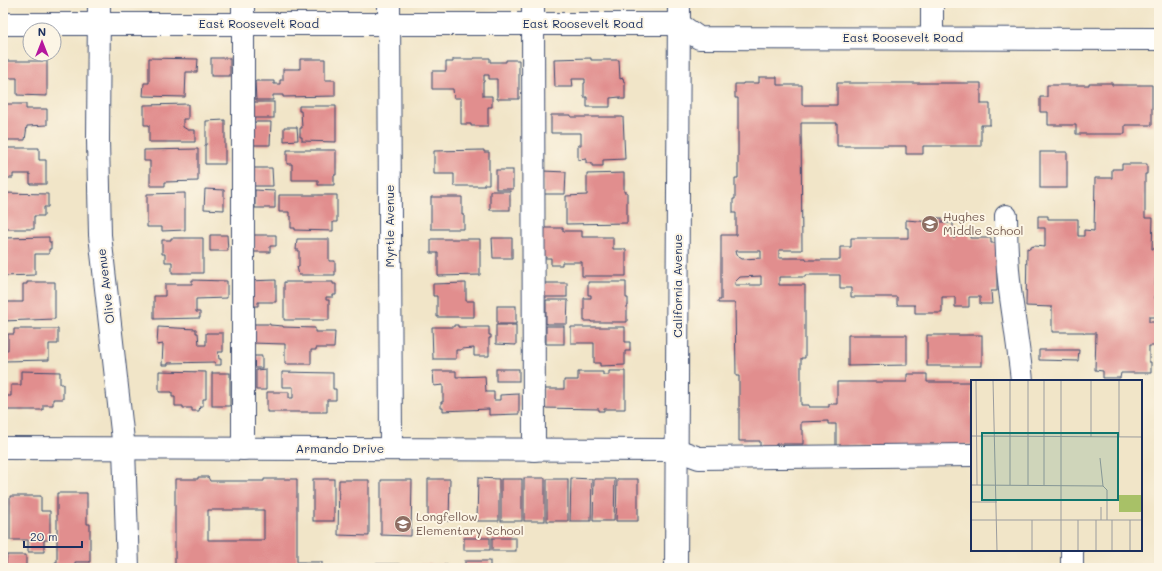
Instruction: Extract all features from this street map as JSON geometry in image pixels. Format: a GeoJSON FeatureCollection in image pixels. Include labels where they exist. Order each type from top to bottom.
{"type":"FeatureCollection","features":[{"type":"Feature","properties":{"kind":"street"},"geometry":{"type":"LineString","coordinates":[[932,3],[932,38]]}},
{"type":"Feature","properties":{"kind":"street","name":"East Roosevelt Road"},"geometry":{"type":"LineString","coordinates":[[3,24],[99,13],[678,14],[699,38],[1159,39]]}},
{"type":"Feature","properties":{"kind":"street","name":"Olive Avenue"},"geometry":{"type":"LineString","coordinates":[[99,13],[98,140],[100,235],[124,449],[128,568]]}},
{"type":"Feature","properties":{"kind":"street"},"geometry":{"type":"LineString","coordinates":[[243,14],[243,449]]}},
{"type":"Feature","properties":{"kind":"street","name":"Myrtle Avenue"},"geometry":{"type":"LineString","coordinates":[[389,14],[391,449]]}},
{"type":"Feature","properties":{"kind":"street"},"geometry":{"type":"LineString","coordinates":[[533,14],[534,450]]}},
{"type":"Feature","properties":{"kind":"street","name":"California Avenue"},"geometry":{"type":"LineString","coordinates":[[676,568],[678,14]]}},
{"type":"Feature","properties":{"kind":"street"},"geometry":{"type":"LineString","coordinates":[[1006,216],[1008,266],[1022,380]]}},
{"type":"Feature","properties":{"kind":"street","name":"Armando Drive"},"geometry":{"type":"LineString","coordinates":[[3,448],[677,450],[699,458],[971,455]]}},
{"type":"Feature","properties":{"kind":"street"},"geometry":{"type":"LineString","coordinates":[[1072,551],[1072,568]]}},
{"type":"Feature","properties":{"kind":"building"},"geometry":{"type":"Polygon","coordinates":[[[149,58],[198,59],[197,72],[186,72],[185,97],[143,96],[144,83],[149,83],[149,58]]]}},
{"type":"Feature","properties":{"kind":"building"},"geometry":{"type":"Polygon","coordinates":[[[211,58],[230,58],[230,76],[211,76],[211,58]]]}},
{"type":"Feature","properties":{"kind":"building"},"geometry":{"type":"Polygon","coordinates":[[[490,58],[490,62],[519,60],[519,99],[497,99],[497,79],[489,79],[489,75],[484,75],[483,96],[492,96],[492,107],[488,107],[488,126],[471,126],[471,124],[461,124],[461,98],[454,98],[453,89],[432,89],[432,71],[446,71],[446,62],[453,62],[453,59],[490,58]]]}},
{"type":"Feature","properties":{"kind":"building"},"geometry":{"type":"Polygon","coordinates":[[[591,58],[591,60],[619,60],[620,79],[623,78],[625,82],[625,99],[620,99],[620,97],[610,98],[610,107],[587,107],[587,97],[584,97],[585,79],[572,79],[573,87],[555,87],[554,59],[591,58]]]}},
{"type":"Feature","properties":{"kind":"building"},"geometry":{"type":"Polygon","coordinates":[[[300,59],[325,59],[325,80],[335,80],[335,96],[283,97],[283,95],[273,95],[273,100],[256,100],[255,81],[274,81],[274,84],[280,84],[280,80],[283,80],[283,69],[300,69],[300,59]]]}},
{"type":"Feature","properties":{"kind":"building"},"geometry":{"type":"Polygon","coordinates":[[[3,61],[47,62],[47,96],[17,95],[17,78],[3,78],[3,61]]]}},
{"type":"Feature","properties":{"kind":"building"},"geometry":{"type":"Polygon","coordinates":[[[759,77],[777,77],[777,85],[802,85],[802,105],[837,105],[837,83],[981,83],[981,104],[990,104],[990,125],[981,125],[981,146],[923,146],[923,154],[906,154],[906,146],[837,146],[837,123],[801,123],[802,250],[779,250],[779,258],[840,260],[840,247],[851,247],[851,238],[908,238],[906,220],[932,222],[932,218],[942,218],[942,223],[953,223],[953,238],[955,238],[955,231],[970,231],[970,238],[991,238],[991,243],[997,243],[997,291],[991,291],[992,304],[980,304],[980,297],[969,297],[969,307],[955,307],[955,297],[942,297],[942,313],[915,313],[915,305],[897,305],[897,297],[851,297],[851,288],[840,288],[840,275],[779,277],[779,285],[805,285],[805,358],[801,358],[801,405],[809,405],[809,407],[829,407],[829,404],[837,404],[837,382],[907,382],[907,374],[927,374],[927,382],[971,382],[971,445],[890,445],[890,447],[836,446],[836,424],[828,424],[828,421],[801,422],[801,430],[803,430],[803,444],[776,444],[776,451],[760,451],[760,441],[739,441],[739,376],[736,376],[735,303],[718,303],[718,300],[721,300],[721,235],[736,235],[736,213],[733,213],[733,199],[735,199],[735,178],[738,178],[738,98],[735,98],[735,84],[759,83],[759,77]],[[735,251],[736,255],[742,259],[761,258],[761,251],[735,251]],[[761,276],[740,277],[735,282],[735,285],[761,285],[761,276]]]}},
{"type":"Feature","properties":{"kind":"building"},"geometry":{"type":"Polygon","coordinates":[[[1089,83],[1112,83],[1112,85],[1152,85],[1152,125],[1125,125],[1125,134],[1076,134],[1076,125],[1048,125],[1048,112],[1040,112],[1040,97],[1047,97],[1047,85],[1089,85],[1089,83]]]}},
{"type":"Feature","properties":{"kind":"building"},"geometry":{"type":"Polygon","coordinates":[[[254,102],[274,102],[274,118],[254,118],[254,102]]]}},
{"type":"Feature","properties":{"kind":"building"},"geometry":{"type":"Polygon","coordinates":[[[3,104],[26,104],[26,109],[47,109],[47,125],[27,126],[25,140],[3,140],[3,104]]]}},
{"type":"Feature","properties":{"kind":"building"},"geometry":{"type":"Polygon","coordinates":[[[188,104],[188,119],[183,119],[183,127],[188,130],[195,130],[195,142],[149,142],[149,125],[144,125],[144,105],[188,104]]]}},
{"type":"Feature","properties":{"kind":"building"},"geometry":{"type":"Polygon","coordinates":[[[299,106],[336,106],[336,142],[302,141],[302,137],[300,137],[300,128],[302,128],[301,111],[299,111],[299,106]]]}},
{"type":"Feature","properties":{"kind":"building"},"geometry":{"type":"Polygon","coordinates":[[[551,115],[571,115],[571,117],[623,117],[625,159],[603,160],[603,166],[592,166],[592,163],[586,163],[586,159],[578,160],[578,145],[581,145],[581,133],[551,133],[551,115]]]}},
{"type":"Feature","properties":{"kind":"building"},"geometry":{"type":"Polygon","coordinates":[[[225,120],[225,164],[205,164],[206,121],[225,120]]]}},
{"type":"Feature","properties":{"kind":"building"},"geometry":{"type":"Polygon","coordinates":[[[271,122],[270,145],[253,145],[249,123],[271,122]]]}},
{"type":"Feature","properties":{"kind":"building"},"geometry":{"type":"Polygon","coordinates":[[[284,127],[297,127],[298,140],[284,141],[284,127]]]}},
{"type":"Feature","properties":{"kind":"building"},"geometry":{"type":"Polygon","coordinates":[[[3,148],[39,148],[39,160],[46,160],[46,184],[30,184],[30,174],[13,174],[13,178],[3,178],[3,148]]]}},
{"type":"Feature","properties":{"kind":"building"},"geometry":{"type":"Polygon","coordinates":[[[198,149],[198,181],[165,182],[165,186],[150,186],[150,161],[144,161],[144,150],[198,149]]]}},
{"type":"Feature","properties":{"kind":"building"},"geometry":{"type":"Polygon","coordinates":[[[287,150],[336,150],[336,175],[334,175],[334,185],[318,185],[318,180],[292,180],[292,164],[287,164],[287,150]]]}},
{"type":"Feature","properties":{"kind":"building"},"geometry":{"type":"Polygon","coordinates":[[[484,150],[484,152],[489,152],[489,184],[484,184],[484,186],[454,186],[454,174],[434,174],[434,151],[484,150]]]}},
{"type":"Feature","properties":{"kind":"building"},"geometry":{"type":"Polygon","coordinates":[[[1040,152],[1067,152],[1067,188],[1040,188],[1040,152]]]}},
{"type":"Feature","properties":{"kind":"building"},"geometry":{"type":"Polygon","coordinates":[[[1122,164],[1147,164],[1147,174],[1145,174],[1145,218],[1153,218],[1152,249],[1156,249],[1155,299],[1159,299],[1159,317],[1149,317],[1149,322],[1157,322],[1156,346],[1149,346],[1151,373],[1121,373],[1120,378],[1103,378],[1103,371],[1095,370],[1096,333],[1052,332],[1052,307],[1026,306],[1027,248],[1030,249],[1030,247],[1034,246],[1045,247],[1045,228],[1038,228],[1038,216],[1048,216],[1048,219],[1078,219],[1078,236],[1084,236],[1084,230],[1094,231],[1095,178],[1112,178],[1112,169],[1122,169],[1122,164]]]}},
{"type":"Feature","properties":{"kind":"building"},"geometry":{"type":"Polygon","coordinates":[[[254,168],[272,168],[273,186],[254,186],[254,168]]]}},
{"type":"Feature","properties":{"kind":"building"},"geometry":{"type":"Polygon","coordinates":[[[496,170],[513,170],[513,189],[496,189],[496,170]]]}},
{"type":"Feature","properties":{"kind":"building"},"geometry":{"type":"Polygon","coordinates":[[[543,171],[566,172],[565,194],[543,194],[543,171]]]}},
{"type":"Feature","properties":{"kind":"building"},"geometry":{"type":"Polygon","coordinates":[[[624,173],[624,192],[627,192],[627,223],[566,224],[566,196],[587,195],[587,174],[624,173]]]}},
{"type":"Feature","properties":{"kind":"building"},"geometry":{"type":"Polygon","coordinates":[[[205,189],[224,190],[224,210],[204,209],[205,189]]]}},
{"type":"Feature","properties":{"kind":"building"},"geometry":{"type":"Polygon","coordinates":[[[255,190],[275,191],[275,208],[255,208],[255,190]]]}},
{"type":"Feature","properties":{"kind":"building"},"geometry":{"type":"Polygon","coordinates":[[[490,191],[510,191],[510,210],[490,210],[490,191]]]}},
{"type":"Feature","properties":{"kind":"building"},"geometry":{"type":"Polygon","coordinates":[[[3,193],[48,194],[48,207],[44,207],[44,216],[34,216],[34,229],[3,229],[3,193]]]}},
{"type":"Feature","properties":{"kind":"building"},"geometry":{"type":"Polygon","coordinates":[[[185,193],[185,230],[162,231],[162,227],[147,227],[147,194],[185,193]]]}},
{"type":"Feature","properties":{"kind":"building"},"geometry":{"type":"Polygon","coordinates":[[[279,195],[337,195],[337,222],[333,222],[333,231],[295,230],[295,228],[291,228],[291,216],[289,216],[289,212],[279,212],[279,195]]]}},
{"type":"Feature","properties":{"kind":"building"},"geometry":{"type":"Polygon","coordinates":[[[431,197],[462,197],[464,229],[431,229],[431,197]]]}},
{"type":"Feature","properties":{"kind":"building"},"geometry":{"type":"Polygon","coordinates":[[[541,228],[563,228],[563,231],[582,231],[582,237],[613,237],[613,249],[626,249],[626,276],[582,276],[582,262],[562,262],[562,265],[551,265],[551,258],[541,258],[541,228]]]}},
{"type":"Feature","properties":{"kind":"building"},"geometry":{"type":"Polygon","coordinates":[[[210,235],[227,235],[228,251],[210,251],[210,235]]]}},
{"type":"Feature","properties":{"kind":"building"},"geometry":{"type":"Polygon","coordinates":[[[254,235],[276,235],[276,246],[270,246],[270,252],[254,252],[254,235]]]}},
{"type":"Feature","properties":{"kind":"building"},"geometry":{"type":"Polygon","coordinates":[[[49,237],[51,249],[49,249],[49,254],[35,254],[35,275],[3,276],[3,238],[49,237]]]}},
{"type":"Feature","properties":{"kind":"building"},"geometry":{"type":"Polygon","coordinates":[[[171,238],[203,238],[203,273],[172,273],[172,262],[165,262],[165,254],[162,254],[162,240],[171,240],[171,238]]]}},
{"type":"Feature","properties":{"kind":"building"},"geometry":{"type":"Polygon","coordinates":[[[492,238],[512,238],[512,258],[493,258],[492,238]]]}},
{"type":"Feature","properties":{"kind":"building"},"geometry":{"type":"Polygon","coordinates":[[[297,239],[329,239],[329,261],[335,261],[335,275],[299,275],[297,267],[299,267],[299,250],[296,250],[297,239]]]}},
{"type":"Feature","properties":{"kind":"building"},"geometry":{"type":"Polygon","coordinates":[[[431,239],[480,239],[480,275],[438,276],[438,253],[431,253],[431,239]]]}},
{"type":"Feature","properties":{"kind":"building"},"geometry":{"type":"Polygon","coordinates":[[[192,280],[227,281],[227,298],[196,299],[196,312],[200,312],[200,318],[154,319],[154,296],[165,296],[165,284],[192,284],[192,280]]]}},
{"type":"Feature","properties":{"kind":"building"},"geometry":{"type":"Polygon","coordinates":[[[276,280],[276,302],[258,302],[258,306],[250,306],[247,281],[276,280]]]}},
{"type":"Feature","properties":{"kind":"building"},"geometry":{"type":"Polygon","coordinates":[[[27,282],[55,282],[55,319],[3,321],[3,302],[23,302],[23,284],[27,284],[27,282]]]}},
{"type":"Feature","properties":{"kind":"building"},"geometry":{"type":"Polygon","coordinates":[[[284,282],[333,282],[333,284],[336,284],[336,295],[333,295],[333,297],[326,297],[326,300],[329,300],[329,320],[284,320],[284,282]]]}},
{"type":"Feature","properties":{"kind":"building"},"geometry":{"type":"Polygon","coordinates":[[[588,282],[626,282],[626,298],[628,298],[627,322],[584,321],[584,298],[591,298],[591,295],[588,295],[588,282]]]}},
{"type":"Feature","properties":{"kind":"building"},"geometry":{"type":"Polygon","coordinates":[[[466,283],[466,301],[474,301],[474,317],[437,317],[437,296],[433,296],[433,284],[466,283]]]}},
{"type":"Feature","properties":{"kind":"building"},"geometry":{"type":"Polygon","coordinates":[[[538,283],[567,283],[567,297],[538,297],[538,283]]]}},
{"type":"Feature","properties":{"kind":"building"},"geometry":{"type":"Polygon","coordinates":[[[546,300],[568,300],[567,324],[546,324],[546,300]]]}},
{"type":"Feature","properties":{"kind":"building"},"geometry":{"type":"Polygon","coordinates":[[[497,306],[516,306],[516,324],[497,324],[497,306]]]}},
{"type":"Feature","properties":{"kind":"building"},"geometry":{"type":"Polygon","coordinates":[[[251,324],[315,328],[315,332],[335,332],[334,348],[316,348],[316,350],[311,350],[311,364],[285,364],[285,344],[251,343],[251,324]]]}},
{"type":"Feature","properties":{"kind":"building"},"geometry":{"type":"Polygon","coordinates":[[[454,325],[458,325],[458,327],[489,327],[489,335],[491,335],[491,338],[489,338],[489,356],[474,356],[474,348],[456,350],[456,359],[433,359],[432,327],[454,327],[454,325]]]}},
{"type":"Feature","properties":{"kind":"building"},"geometry":{"type":"Polygon","coordinates":[[[496,325],[516,325],[516,345],[496,344],[496,325]]]}},
{"type":"Feature","properties":{"kind":"building"},"geometry":{"type":"Polygon","coordinates":[[[546,326],[564,326],[564,344],[546,344],[546,326]]]}},
{"type":"Feature","properties":{"kind":"building"},"geometry":{"type":"Polygon","coordinates":[[[158,327],[196,329],[196,333],[198,333],[199,345],[206,345],[206,333],[223,333],[223,352],[218,352],[219,359],[221,359],[221,365],[215,365],[215,362],[168,363],[168,365],[162,365],[163,344],[157,345],[158,327]]]}},
{"type":"Feature","properties":{"kind":"building"},"geometry":{"type":"Polygon","coordinates":[[[571,327],[625,327],[625,342],[630,342],[630,351],[625,351],[625,365],[600,366],[600,363],[594,363],[594,343],[571,343],[571,327]]]}},
{"type":"Feature","properties":{"kind":"building"},"geometry":{"type":"Polygon","coordinates":[[[14,329],[58,329],[58,344],[49,344],[49,360],[4,361],[4,350],[8,350],[8,334],[14,334],[14,329]]]}},
{"type":"Feature","properties":{"kind":"building"},"geometry":{"type":"Polygon","coordinates":[[[848,335],[907,335],[907,365],[848,366],[848,335]]]}},
{"type":"Feature","properties":{"kind":"building"},"geometry":{"type":"Polygon","coordinates":[[[927,335],[982,335],[982,366],[927,366],[927,335]]]}},
{"type":"Feature","properties":{"kind":"building"},"geometry":{"type":"Polygon","coordinates":[[[1039,350],[1079,350],[1078,361],[1039,360],[1039,350]]]}},
{"type":"Feature","properties":{"kind":"building"},"geometry":{"type":"Polygon","coordinates":[[[249,356],[262,356],[262,368],[249,368],[249,356]]]}},
{"type":"Feature","properties":{"kind":"building"},"geometry":{"type":"Polygon","coordinates":[[[266,369],[266,390],[256,390],[256,370],[266,369]]]}},
{"type":"Feature","properties":{"kind":"building"},"geometry":{"type":"Polygon","coordinates":[[[496,369],[519,369],[519,381],[496,381],[496,369]]]}},
{"type":"Feature","properties":{"kind":"building"},"geometry":{"type":"Polygon","coordinates":[[[21,371],[60,372],[60,384],[63,384],[63,399],[53,399],[53,405],[43,405],[43,410],[3,410],[3,396],[11,396],[11,385],[21,385],[21,371]]]}},
{"type":"Feature","properties":{"kind":"building"},"geometry":{"type":"Polygon","coordinates":[[[159,371],[206,372],[206,399],[203,399],[203,406],[200,406],[199,411],[192,411],[192,408],[183,408],[183,406],[175,406],[175,397],[172,397],[172,392],[159,392],[159,371]]]}},
{"type":"Feature","properties":{"kind":"building"},"geometry":{"type":"Polygon","coordinates":[[[433,371],[456,371],[456,377],[485,376],[486,392],[494,392],[494,400],[500,400],[500,395],[519,394],[519,414],[489,415],[489,409],[443,411],[443,408],[441,408],[441,402],[443,402],[443,385],[434,386],[433,371]]]}},
{"type":"Feature","properties":{"kind":"building"},"geometry":{"type":"Polygon","coordinates":[[[609,371],[625,371],[625,409],[604,409],[604,411],[599,411],[599,409],[543,408],[543,389],[564,389],[564,380],[578,380],[578,372],[603,372],[603,375],[609,375],[609,371]]]}},
{"type":"Feature","properties":{"kind":"building"},"geometry":{"type":"Polygon","coordinates":[[[282,372],[333,373],[333,389],[336,389],[336,400],[327,400],[327,412],[267,412],[267,392],[289,392],[289,398],[293,398],[293,387],[282,387],[282,372]]]}},
{"type":"Feature","properties":{"kind":"building"},"geometry":{"type":"Polygon","coordinates":[[[212,373],[230,373],[230,406],[212,406],[212,373]]]}},
{"type":"Feature","properties":{"kind":"building"},"geometry":{"type":"Polygon","coordinates":[[[198,477],[208,477],[210,481],[264,481],[264,479],[297,479],[297,562],[322,562],[322,568],[175,568],[175,479],[198,479],[198,477]],[[208,510],[208,540],[264,540],[264,510],[208,510]]]}},
{"type":"Feature","properties":{"kind":"building"},"geometry":{"type":"Polygon","coordinates":[[[478,478],[499,479],[499,521],[477,521],[478,478]]]}},
{"type":"Feature","properties":{"kind":"building"},"geometry":{"type":"Polygon","coordinates":[[[524,478],[545,478],[545,521],[524,521],[524,478]]]}},
{"type":"Feature","properties":{"kind":"building"},"geometry":{"type":"Polygon","coordinates":[[[571,478],[592,479],[591,521],[570,521],[571,478]]]}},
{"type":"Feature","properties":{"kind":"building"},"geometry":{"type":"Polygon","coordinates":[[[313,479],[334,479],[334,521],[313,521],[313,479]]]}},
{"type":"Feature","properties":{"kind":"building"},"geometry":{"type":"Polygon","coordinates":[[[428,479],[450,479],[449,521],[428,520],[428,479]]]}},
{"type":"Feature","properties":{"kind":"building"},"geometry":{"type":"Polygon","coordinates":[[[501,479],[522,479],[522,521],[501,521],[501,479]]]}},
{"type":"Feature","properties":{"kind":"building"},"geometry":{"type":"Polygon","coordinates":[[[547,479],[568,479],[568,521],[547,521],[547,479]]]}},
{"type":"Feature","properties":{"kind":"building"},"geometry":{"type":"Polygon","coordinates":[[[594,479],[615,479],[614,521],[593,521],[594,479]]]}},
{"type":"Feature","properties":{"kind":"building"},"geometry":{"type":"Polygon","coordinates":[[[617,479],[638,479],[638,521],[616,521],[617,479]]]}},
{"type":"Feature","properties":{"kind":"building"},"geometry":{"type":"Polygon","coordinates":[[[339,480],[369,480],[369,536],[338,535],[339,480]]]}},
{"type":"Feature","properties":{"kind":"building"},"geometry":{"type":"Polygon","coordinates":[[[381,480],[412,480],[411,536],[381,535],[381,480]]]}},
{"type":"Feature","properties":{"kind":"building"},"geometry":{"type":"Polygon","coordinates":[[[57,493],[87,493],[87,524],[90,524],[90,562],[75,562],[75,568],[55,568],[55,562],[57,562],[57,493]]]}},
{"type":"Feature","properties":{"kind":"building"},"geometry":{"type":"Polygon","coordinates":[[[10,496],[41,496],[41,511],[50,511],[50,540],[44,540],[44,552],[28,552],[28,540],[10,540],[10,496]]]}},
{"type":"Feature","properties":{"kind":"building"},"geometry":{"type":"Polygon","coordinates":[[[464,538],[490,538],[490,550],[464,550],[464,538]]]}},
{"type":"Feature","properties":{"kind":"building"},"geometry":{"type":"Polygon","coordinates":[[[492,538],[516,538],[516,551],[492,551],[492,538]]]}},
{"type":"Feature","properties":{"kind":"building"},"geometry":{"type":"Polygon","coordinates":[[[7,555],[26,555],[26,568],[3,568],[3,564],[6,564],[7,555]]]}},
{"type":"Feature","properties":{"kind":"building"},"geometry":{"type":"Polygon","coordinates":[[[465,561],[490,561],[490,568],[465,568],[465,561]]]}},
{"type":"Feature","properties":{"kind":"building"},"geometry":{"type":"Polygon","coordinates":[[[370,564],[399,564],[399,568],[370,568],[370,564]]]}},
{"type":"Feature","properties":{"kind":"building"},"geometry":{"type":"Polygon","coordinates":[[[420,564],[449,565],[449,568],[420,568],[420,564]]]}},
{"type":"Feature","properties":{"kind":"place","name":"Hughes Middle School"},"geometry":{"type":"Point","coordinates":[930,224]}},
{"type":"Feature","properties":{"kind":"place","name":"Longfellow Elementary School"},"geometry":{"type":"Point","coordinates":[403,524]}}]}
